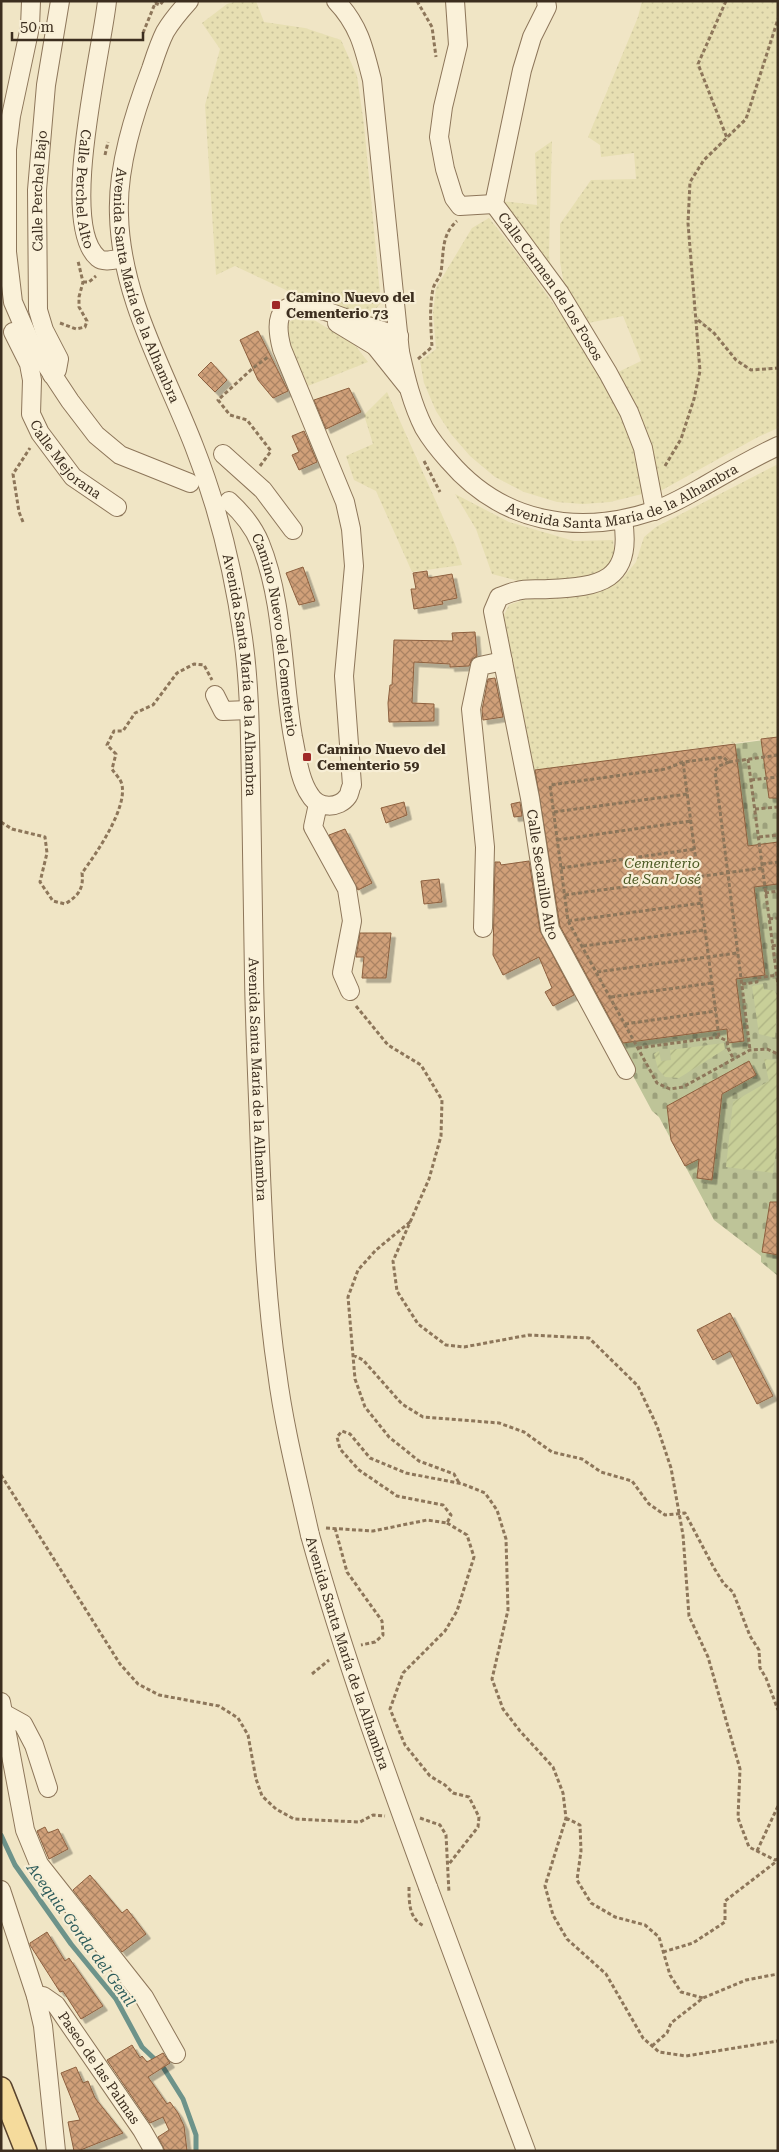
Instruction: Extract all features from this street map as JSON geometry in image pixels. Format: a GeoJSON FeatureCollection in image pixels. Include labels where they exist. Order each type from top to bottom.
{"type":"FeatureCollection","features":[{"type":"Feature","properties":{"kind":"main road"},"geometry":{"type":"LineString","coordinates":[[1,2088],[26,2151]]}},
{"type":"Feature","properties":{"kind":"street"},"geometry":{"type":"LineString","coordinates":[[31,1],[30,27],[4,149],[9,284],[19,320],[52,375],[96,434],[108,446],[120,455],[135,462],[190,483]]}},
{"type":"Feature","properties":{"kind":"street","name":"Calle Perchel Bajo"},"geometry":{"type":"LineString","coordinates":[[52,375],[57,370],[60,359],[44,330],[38,310],[37,190],[46,85],[60,1]]}},
{"type":"Feature","properties":{"kind":"street","name":"Calle Perchel Alto"},"geometry":{"type":"LineString","coordinates":[[107,1],[84,143],[81,222],[87,243],[97,257],[103,260],[123,258]]}},
{"type":"Feature","properties":{"kind":"street","name":"Avenida Santa María de la Alhambra"},"geometry":{"type":"LineString","coordinates":[[336,1],[350,16],[363,43],[372,80],[396,303],[405,349],[407,386],[425,429],[438,449],[475,486],[494,500],[523,513],[565,523],[599,524],[623,520],[669,505],[778,446]]}},
{"type":"Feature","properties":{"kind":"street"},"geometry":{"type":"LineString","coordinates":[[455,1],[458,45],[443,107],[439,137],[444,169],[454,198],[460,206],[494,204]]}},
{"type":"Feature","properties":{"kind":"street","name":"Calle Carmen de los Fosos"},"geometry":{"type":"LineString","coordinates":[[546,1],[546,6],[532,37],[522,70],[494,204],[558,292],[608,373],[629,412],[643,448],[655,511]]}},
{"type":"Feature","properties":{"kind":"street","name":"Avenida Santa María de la Alhambra"},"geometry":{"type":"LineString","coordinates":[[187,2],[177,13],[163,37],[146,82],[130,134],[122,174],[119,210],[123,258],[134,302],[194,446],[216,513],[236,595],[244,641],[249,710],[255,1021],[264,1246],[277,1372],[292,1454],[309,1530],[332,1614],[357,1690],[428,1887],[526,2151]]}},
{"type":"Feature","properties":{"kind":"street"},"geometry":{"type":"LineString","coordinates":[[362,324],[374,321],[396,303]]}},
{"type":"Feature","properties":{"kind":"street"},"geometry":{"type":"LineString","coordinates":[[350,991],[342,973],[352,921],[346,889],[313,827],[318,804],[329,806],[341,802],[348,795],[352,785],[344,676],[354,566],[353,546],[345,502],[282,350],[278,322],[287,308],[296,305],[332,312],[362,324],[405,349]]}},
{"type":"Feature","properties":{"kind":"street"},"geometry":{"type":"LineString","coordinates":[[316,309],[374,346],[407,386]]}},
{"type":"Feature","properties":{"kind":"street","name":"Calle Mejorana"},"geometry":{"type":"LineString","coordinates":[[19,320],[10,324],[29,364],[32,380],[31,414],[40,433],[73,477],[117,507]]}},
{"type":"Feature","properties":{"kind":"street"},"geometry":{"type":"LineString","coordinates":[[374,346],[405,349]]}},
{"type":"Feature","properties":{"kind":"street"},"geometry":{"type":"LineString","coordinates":[[223,454],[263,490],[292,530]]}},
{"type":"Feature","properties":{"kind":"street","name":"Camino Nuevo del Cementerio"},"geometry":{"type":"LineString","coordinates":[[229,501],[243,514],[252,528],[268,568],[280,633],[291,723],[298,762],[310,796],[318,804]]}},
{"type":"Feature","properties":{"kind":"street","name":"Calle Secanillo Alto"},"geometry":{"type":"LineString","coordinates":[[623,520],[625,534],[624,556],[616,572],[602,582],[581,587],[518,590],[499,596],[493,611],[530,798],[550,929],[626,1070]]}},
{"type":"Feature","properties":{"kind":"street"},"geometry":{"type":"LineString","coordinates":[[483,928],[485,847],[471,708],[480,666],[503,661]]}},
{"type":"Feature","properties":{"kind":"street"},"geometry":{"type":"LineString","coordinates":[[215,695],[223,711],[249,710]]}},
{"type":"Feature","properties":{"kind":"street"},"geometry":{"type":"LineString","coordinates":[[2,1707],[23,1724],[34,1745],[48,1788]]}},
{"type":"Feature","properties":{"kind":"street"},"geometry":{"type":"LineString","coordinates":[[2,1707],[25,1830],[39,1864],[144,1997],[176,2054]]}},
{"type":"Feature","properties":{"kind":"street","name":"Paseo de las Palmas"},"geometry":{"type":"LineString","coordinates":[[1,1890],[36,1996],[43,2026],[56,2151]]}},
{"type":"Feature","properties":{"kind":"street","name":"Paseo de las Palmas"},"geometry":{"type":"LineString","coordinates":[[36,1996],[43,1996],[56,2005],[142,2130],[154,2151]]}},
{"type":"Feature","properties":{"kind":"path"},"geometry":{"type":"LineString","coordinates":[[156,1],[155,4],[160,4],[163,1]]}},
{"type":"Feature","properties":{"kind":"path"},"geometry":{"type":"LineString","coordinates":[[417,1],[432,27],[437,63]]}},
{"type":"Feature","properties":{"kind":"path"},"geometry":{"type":"LineString","coordinates":[[726,1],[698,64],[727,138]]}},
{"type":"Feature","properties":{"kind":"path"},"geometry":{"type":"LineString","coordinates":[[662,470],[681,439],[694,399],[700,371],[688,223],[690,182],[704,160],[746,119],[778,19]]}},
{"type":"Feature","properties":{"kind":"path"},"geometry":{"type":"LineString","coordinates":[[405,349],[424,356],[432,347],[430,313],[433,287],[440,275],[448,229],[457,221],[460,206]]}},
{"type":"Feature","properties":{"kind":"path"},"geometry":{"type":"LineString","coordinates":[[38,310],[47,311],[61,323],[76,329],[85,327],[87,321],[79,307],[83,276],[76,255],[77,242],[79,238],[85,235]]}},
{"type":"Feature","properties":{"kind":"path"},"geometry":{"type":"LineString","coordinates":[[697,320],[714,333],[736,360],[751,370],[778,368]]}},
{"type":"Feature","properties":{"kind":"path"},"geometry":{"type":"LineString","coordinates":[[258,467],[271,451],[247,420],[230,415],[218,400],[252,368],[273,353]]}},
{"type":"Feature","properties":{"kind":"path"},"geometry":{"type":"LineString","coordinates":[[23,522],[19,512],[13,474],[40,433]]}},
{"type":"Feature","properties":{"kind":"path"},"geometry":{"type":"LineString","coordinates":[[1,822],[12,829],[45,837],[47,853],[40,882],[53,901],[65,904],[77,896],[83,884],[82,873],[97,853],[116,818],[123,795],[122,782],[112,769],[116,754],[107,745],[114,731],[123,731],[135,713],[153,704],[177,673],[194,664],[204,665],[211,675],[215,695]]}},
{"type":"Feature","properties":{"kind":"path"},"geometry":{"type":"LineString","coordinates":[[750,1050],[715,771],[718,766],[729,762],[778,755]]}},
{"type":"Feature","properties":{"kind":"path"},"geometry":{"type":"LineString","coordinates":[[729,762],[723,757],[683,762],[666,769],[550,785],[568,921],[657,1082],[670,1089],[683,1087],[750,1050],[767,1049],[778,1054]]}},
{"type":"Feature","properties":{"kind":"path"},"geometry":{"type":"LineString","coordinates":[[748,759],[778,985]]}},
{"type":"Feature","properties":{"kind":"path"},"geometry":{"type":"LineString","coordinates":[[683,762],[719,1037]]}},
{"type":"Feature","properties":{"kind":"path"},"geometry":{"type":"LineString","coordinates":[[751,780],[778,777]]}},
{"type":"Feature","properties":{"kind":"path"},"geometry":{"type":"LineString","coordinates":[[554,812],[687,794]]}},
{"type":"Feature","properties":{"kind":"path"},"geometry":{"type":"LineString","coordinates":[[755,809],[778,806]]}},
{"type":"Feature","properties":{"kind":"path"},"geometry":{"type":"LineString","coordinates":[[558,840],[691,821]]}},
{"type":"Feature","properties":{"kind":"path"},"geometry":{"type":"LineString","coordinates":[[758,837],[778,834]]}},
{"type":"Feature","properties":{"kind":"path"},"geometry":{"type":"LineString","coordinates":[[561,868],[695,849]]}},
{"type":"Feature","properties":{"kind":"path"},"geometry":{"type":"LineString","coordinates":[[565,895],[727,872],[778,862]]}},
{"type":"Feature","properties":{"kind":"path"},"geometry":{"type":"LineString","coordinates":[[766,893],[778,891]]}},
{"type":"Feature","properties":{"kind":"path"},"geometry":{"type":"LineString","coordinates":[[568,921],[702,903]]}},
{"type":"Feature","properties":{"kind":"path"},"geometry":{"type":"LineString","coordinates":[[769,919],[778,918]]}},
{"type":"Feature","properties":{"kind":"path"},"geometry":{"type":"LineString","coordinates":[[583,946],[705,930]]}},
{"type":"Feature","properties":{"kind":"path"},"geometry":{"type":"LineString","coordinates":[[772,946],[778,945]]}},
{"type":"Feature","properties":{"kind":"path"},"geometry":{"type":"LineString","coordinates":[[597,972],[737,953]]}},
{"type":"Feature","properties":{"kind":"path"},"geometry":{"type":"LineString","coordinates":[[742,984],[757,982],[757,978],[777,975]]}},
{"type":"Feature","properties":{"kind":"path"},"geometry":{"type":"LineString","coordinates":[[611,997],[712,983]]}},
{"type":"Feature","properties":{"kind":"path"},"geometry":{"type":"LineString","coordinates":[[350,991],[356,1006],[388,1045],[421,1065],[442,1100],[441,1136],[429,1179],[393,1261],[397,1291],[418,1324],[446,1345],[464,1347],[529,1335],[589,1338],[638,1386],[657,1426],[671,1468],[683,1535],[689,1616],[708,1657],[740,1769],[738,1818],[749,1847],[777,1860],[725,1901],[725,1922],[693,1943],[663,1952]]}},
{"type":"Feature","properties":{"kind":"path"},"geometry":{"type":"LineString","coordinates":[[625,1024],[716,1011]]}},
{"type":"Feature","properties":{"kind":"path"},"geometry":{"type":"LineString","coordinates":[[638,1048],[719,1037],[727,1041],[728,1048],[734,1058]]}},
{"type":"Feature","properties":{"kind":"path"},"geometry":{"type":"LineString","coordinates":[[668,1044],[668,1050]]}},
{"type":"Feature","properties":{"kind":"path"},"geometry":{"type":"LineString","coordinates":[[412,1220],[376,1250],[358,1270],[348,1297],[356,1379],[365,1407],[389,1437],[419,1461],[454,1474],[460,1484]]}},
{"type":"Feature","properties":{"kind":"path"},"geometry":{"type":"LineString","coordinates":[[353,1355],[363,1360],[402,1404],[422,1417],[499,1423],[524,1432],[552,1452],[582,1459],[600,1472],[632,1481],[649,1504],[665,1515],[679,1512],[685,1513],[714,1568],[724,1584],[733,1592],[750,1636],[759,1650],[760,1668],[766,1678],[778,1710]]}},
{"type":"Feature","properties":{"kind":"path"},"geometry":{"type":"LineString","coordinates":[[447,1523],[451,1515],[443,1505],[396,1496],[359,1470],[340,1449],[337,1437],[342,1431],[350,1434],[370,1458],[406,1473],[460,1484],[485,1493],[497,1510],[506,1539],[508,1610],[492,1679],[503,1709],[553,1767],[563,1793],[566,1818],[545,1886],[552,1915],[567,1939],[606,1974],[642,2038],[658,2052],[686,2056],[778,2041]]}},
{"type":"Feature","properties":{"kind":"path"},"geometry":{"type":"LineString","coordinates":[[1,1475],[120,1664],[138,1684],[159,1695],[219,1706],[238,1718],[248,1734],[256,1779],[262,1796],[276,1808],[294,1819],[360,1822],[373,1815],[388,1816]]}},
{"type":"Feature","properties":{"kind":"path"},"geometry":{"type":"LineString","coordinates":[[309,1530],[335,1528],[373,1531],[427,1520],[447,1523],[467,1534],[474,1557],[457,1611],[445,1631],[403,1673],[390,1709],[404,1745],[430,1776],[454,1793],[469,1797],[479,1817],[478,1827],[449,1864]]}},
{"type":"Feature","properties":{"kind":"path"},"geometry":{"type":"LineString","coordinates":[[335,1528],[347,1572],[382,1622],[383,1635],[375,1642],[360,1645]]}},
{"type":"Feature","properties":{"kind":"path"},"geometry":{"type":"LineString","coordinates":[[312,1674],[329,1660]]}},
{"type":"Feature","properties":{"kind":"path"},"geometry":{"type":"LineString","coordinates":[[757,1851],[778,1806]]}},
{"type":"Feature","properties":{"kind":"path"},"geometry":{"type":"LineString","coordinates":[[420,1818],[440,1825],[446,1835],[450,1885],[448,1904],[441,1921]]}},
{"type":"Feature","properties":{"kind":"path"},"geometry":{"type":"LineString","coordinates":[[566,1818],[580,1825],[581,1851],[577,1880],[591,1903],[614,1917],[645,1925],[659,1937],[670,1975],[681,1992],[703,1998]]}},
{"type":"Feature","properties":{"kind":"path"},"geometry":{"type":"LineString","coordinates":[[652,2046],[667,2033],[672,2023],[703,1998],[746,1980],[778,1974]]}},
{"type":"Feature","properties":{"kind":"shaded area"},"geometry":{"type":"Polygon","coordinates":[[[237,1],[256,1],[264,22],[305,28],[341,40],[357,76],[364,125],[381,303],[372,313],[359,316],[288,291],[235,266],[216,275],[205,105],[220,49],[202,23],[227,4],[237,1]]]}},
{"type":"Feature","properties":{"kind":"shaded area"},"geometry":{"type":"Polygon","coordinates":[[[642,1],[778,1],[778,428],[758,437],[655,494],[614,374],[641,361],[623,316],[583,324],[566,296],[560,262],[560,224],[591,180],[636,179],[634,153],[601,157],[600,145],[588,137],[638,17],[642,1]]]}},
{"type":"Feature","properties":{"kind":"shaded area"},"geometry":{"type":"Polygon","coordinates":[[[552,141],[549,255],[553,279],[501,201],[537,205],[535,153],[552,141]]]}},
{"type":"Feature","properties":{"kind":"shaded area"},"geometry":{"type":"Polygon","coordinates":[[[489,218],[523,261],[578,339],[620,414],[637,457],[642,494],[610,502],[583,504],[557,502],[524,492],[495,477],[470,456],[451,434],[436,411],[424,383],[420,361],[436,349],[433,312],[436,288],[472,228],[489,218]]]}},
{"type":"Feature","properties":{"kind":"shaded area"},"geometry":{"type":"Polygon","coordinates":[[[306,315],[355,345],[368,362],[308,386],[288,340],[288,324],[293,318],[306,315]]]}},
{"type":"Feature","properties":{"kind":"shaded area"},"geometry":{"type":"Polygon","coordinates":[[[387,392],[455,544],[462,565],[412,572],[376,491],[354,480],[346,456],[373,444],[364,415],[387,392]]]}},
{"type":"Feature","properties":{"kind":"shaded area"},"geometry":{"type":"Polygon","coordinates":[[[778,464],[778,737],[532,771],[502,619],[509,605],[523,600],[604,590],[622,579],[636,562],[644,537],[656,527],[778,464]]]}},
{"type":"Feature","properties":{"kind":"shaded area"},"geometry":{"type":"Polygon","coordinates":[[[455,494],[509,522],[574,541],[613,540],[615,557],[609,566],[597,574],[562,581],[523,582],[492,574],[476,529],[455,494]]]}},
{"type":"Feature","properties":{"kind":"green space","name":"Cementerio de San José"},"geometry":{"type":"Polygon","coordinates":[[[778,738],[778,1276],[761,1262],[761,1256],[714,1220],[659,1117],[652,1111],[553,927],[532,771],[778,738]]]}},
{"type":"Feature","properties":{"kind":"green space"},"geometry":{"type":"Polygon","coordinates":[[[763,984],[764,990],[774,990],[778,997],[775,1038],[759,1034],[752,986],[763,984]]]}},
{"type":"Feature","properties":{"kind":"green space"},"geometry":{"type":"Polygon","coordinates":[[[724,1043],[725,1049],[679,1078],[665,1077],[658,1069],[654,1054],[659,1051],[661,1061],[671,1060],[670,1050],[724,1043]]]}},
{"type":"Feature","properties":{"kind":"green space"},"geometry":{"type":"Polygon","coordinates":[[[764,1059],[774,1060],[778,1064],[778,1137],[773,1173],[726,1167],[733,1102],[769,1081],[764,1059]]]}},
{"type":"Feature","properties":{"kind":"building"},"geometry":{"type":"Polygon","coordinates":[[[258,331],[288,391],[273,398],[258,380],[240,340],[258,331]]]}},
{"type":"Feature","properties":{"kind":"building"},"geometry":{"type":"Polygon","coordinates":[[[211,362],[227,380],[215,392],[198,375],[211,362]]]}},
{"type":"Feature","properties":{"kind":"building"},"geometry":{"type":"Polygon","coordinates":[[[349,388],[361,412],[326,429],[314,400],[349,388]]]}},
{"type":"Feature","properties":{"kind":"building"},"geometry":{"type":"Polygon","coordinates":[[[304,431],[317,462],[299,470],[292,455],[299,452],[292,436],[304,431]]]}},
{"type":"Feature","properties":{"kind":"building"},"geometry":{"type":"Polygon","coordinates":[[[303,567],[315,601],[299,605],[286,573],[303,567]]]}},
{"type":"Feature","properties":{"kind":"building"},"geometry":{"type":"Polygon","coordinates":[[[427,571],[428,578],[452,574],[457,598],[442,601],[443,604],[414,609],[411,589],[416,589],[413,573],[427,571]]]}},
{"type":"Feature","properties":{"kind":"building"},"geometry":{"type":"Polygon","coordinates":[[[475,632],[477,656],[472,659],[469,666],[450,667],[450,664],[414,662],[412,703],[434,704],[434,721],[389,722],[388,703],[390,685],[392,685],[394,640],[453,641],[452,633],[475,632]]]}},
{"type":"Feature","properties":{"kind":"building"},"geometry":{"type":"Polygon","coordinates":[[[495,678],[503,717],[483,720],[482,710],[488,679],[495,678]]]}},
{"type":"Feature","properties":{"kind":"building"},"geometry":{"type":"Polygon","coordinates":[[[778,737],[778,798],[769,798],[761,739],[778,737]]]}},
{"type":"Feature","properties":{"kind":"building","name":"Cementerio de San José"},"geometry":{"type":"Polygon","coordinates":[[[735,744],[748,846],[778,842],[778,884],[754,887],[765,975],[736,979],[744,1041],[728,1043],[727,1029],[623,1043],[560,926],[535,770],[735,744]]]}},
{"type":"Feature","properties":{"kind":"building"},"geometry":{"type":"Polygon","coordinates":[[[404,802],[407,815],[386,823],[381,808],[404,802]]]}},
{"type":"Feature","properties":{"kind":"building"},"geometry":{"type":"Polygon","coordinates":[[[520,802],[522,816],[514,817],[511,804],[520,802]]]}},
{"type":"Feature","properties":{"kind":"building"},"geometry":{"type":"Polygon","coordinates":[[[345,829],[372,883],[358,890],[329,835],[345,829]]]}},
{"type":"Feature","properties":{"kind":"building"},"geometry":{"type":"Polygon","coordinates":[[[529,861],[540,931],[574,995],[553,1006],[545,992],[552,988],[539,957],[503,975],[493,955],[495,862],[500,862],[501,865],[529,861]]]}},
{"type":"Feature","properties":{"kind":"building"},"geometry":{"type":"Polygon","coordinates":[[[439,879],[442,902],[424,904],[421,881],[439,879]]]}},
{"type":"Feature","properties":{"kind":"building"},"geometry":{"type":"Polygon","coordinates":[[[360,933],[391,933],[386,978],[362,978],[364,957],[356,957],[360,933]]]}},
{"type":"Feature","properties":{"kind":"building"},"geometry":{"type":"Polygon","coordinates":[[[749,1061],[756,1075],[722,1094],[712,1180],[697,1178],[699,1159],[685,1166],[671,1140],[667,1106],[749,1061]]]}},
{"type":"Feature","properties":{"kind":"building"},"geometry":{"type":"Polygon","coordinates":[[[770,1202],[778,1202],[778,1255],[762,1252],[770,1202]]]}},
{"type":"Feature","properties":{"kind":"building"},"geometry":{"type":"Polygon","coordinates":[[[730,1313],[773,1396],[757,1404],[730,1351],[713,1360],[697,1330],[730,1313]]]}},
{"type":"Feature","properties":{"kind":"building"},"geometry":{"type":"Polygon","coordinates":[[[45,1827],[48,1833],[58,1829],[68,1849],[49,1859],[37,1831],[45,1827]]]}},
{"type":"Feature","properties":{"kind":"building"},"geometry":{"type":"Polygon","coordinates":[[[90,1875],[122,1913],[127,1909],[146,1934],[122,1952],[73,1890],[90,1875]]]}},
{"type":"Feature","properties":{"kind":"building"},"geometry":{"type":"Polygon","coordinates":[[[47,1932],[65,1961],[69,1958],[103,2006],[81,2019],[63,1991],[60,1992],[30,1945],[30,1943],[47,1932]]]}},
{"type":"Feature","properties":{"kind":"building"},"geometry":{"type":"Polygon","coordinates":[[[132,2045],[140,2058],[142,2056],[147,2062],[163,2053],[170,2063],[148,2077],[167,2104],[170,2102],[178,2113],[184,2126],[187,2151],[165,2151],[158,2137],[169,2130],[163,2117],[150,2123],[107,2060],[132,2045]]]}},
{"type":"Feature","properties":{"kind":"building"},"geometry":{"type":"Polygon","coordinates":[[[76,2067],[83,2083],[88,2081],[95,2098],[123,2133],[74,2151],[68,2122],[80,2120],[61,2073],[76,2067]]]}},
{"type":"Feature","properties":{"kind":"waterway","name":"Acequia Gorda del Genil"},"geometry":{"type":"LineString","coordinates":[[1,1835],[15,1865],[71,1944],[116,1999],[142,2047],[163,2067],[183,2099],[196,2135],[196,2151]]}},
{"type":"Feature","properties":{"kind":"place","name":"Camino Nuevo del Cementerio 73"},"geometry":{"type":"Point","coordinates":[276,305]}},
{"type":"Feature","properties":{"kind":"place","name":"Camino Nuevo del Cementerio 59"},"geometry":{"type":"Point","coordinates":[307,757]}}]}
